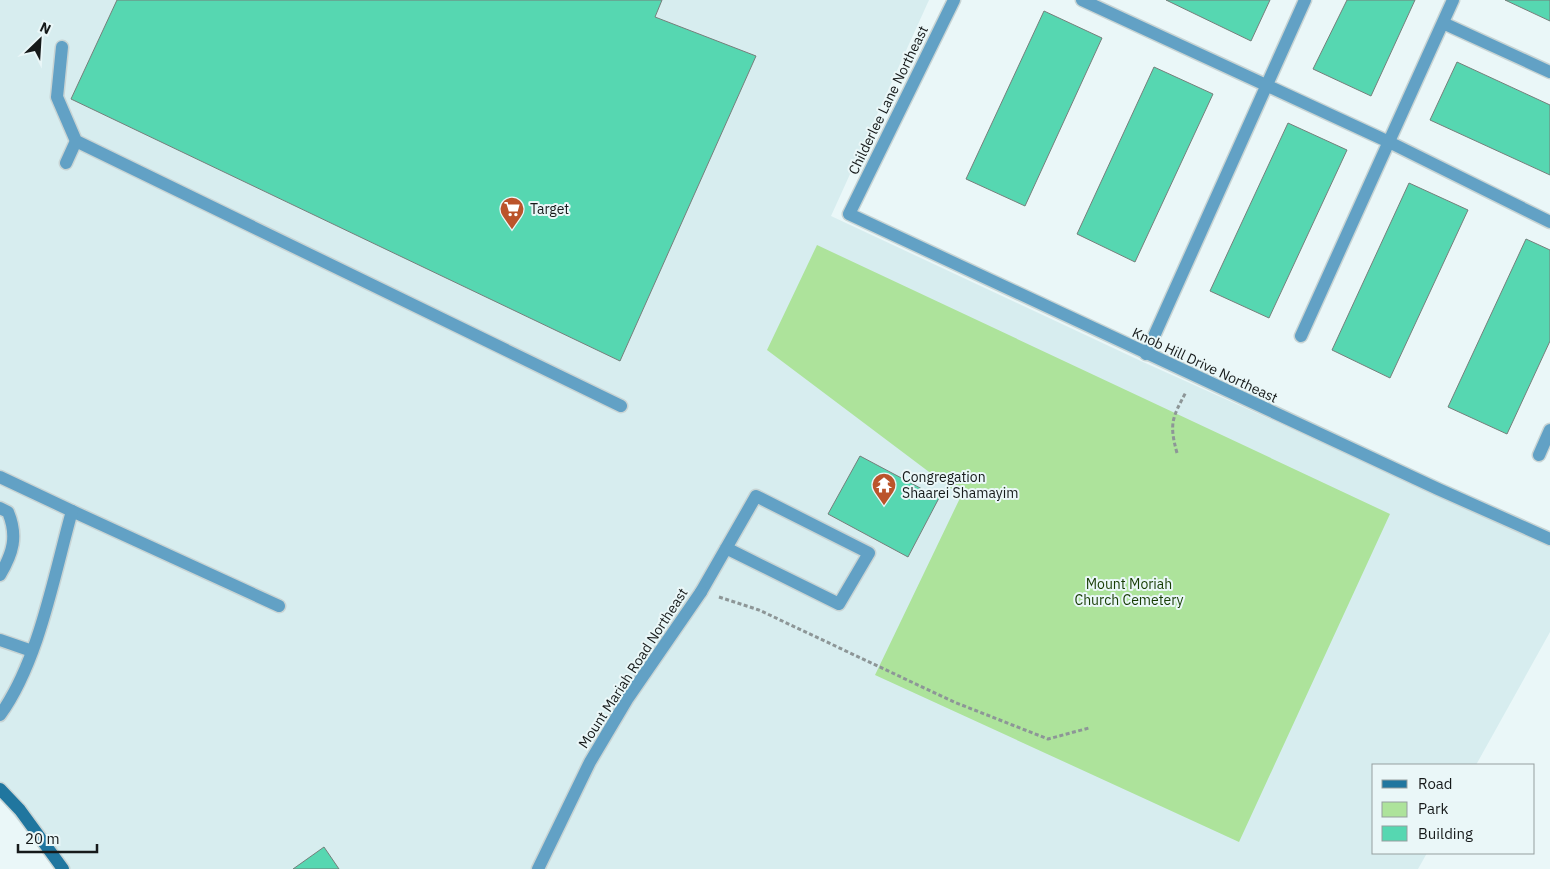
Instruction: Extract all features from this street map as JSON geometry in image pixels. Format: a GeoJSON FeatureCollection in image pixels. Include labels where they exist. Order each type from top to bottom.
{"type":"FeatureCollection","features":[{"type":"Feature","properties":{"kind":"main road"},"geometry":{"type":"LineString","coordinates":[[0,789],[20,810],[63,869]]}},
{"type":"Feature","properties":{"kind":"street","name":"Childerlee Lane Northeast"},"geometry":{"type":"LineString","coordinates":[[849,214],[954,0]]}},
{"type":"Feature","properties":{"kind":"street"},"geometry":{"type":"LineString","coordinates":[[1082,0],[1266,87],[1389,142],[1550,222]]}},
{"type":"Feature","properties":{"kind":"street"},"geometry":{"type":"LineString","coordinates":[[1146,354],[1305,0]]}},
{"type":"Feature","properties":{"kind":"street"},"geometry":{"type":"LineString","coordinates":[[1301,336],[1453,0]]}},
{"type":"Feature","properties":{"kind":"street"},"geometry":{"type":"LineString","coordinates":[[1443,23],[1550,72]]}},
{"type":"Feature","properties":{"kind":"street"},"geometry":{"type":"LineString","coordinates":[[62,47],[57,97],[76,141],[621,406]]}},
{"type":"Feature","properties":{"kind":"street"},"geometry":{"type":"LineString","coordinates":[[66,164],[76,141]]}},
{"type":"Feature","properties":{"kind":"street","name":"Knob Hill Drive Northeast"},"geometry":{"type":"LineString","coordinates":[[849,214],[1146,354],[1550,539]]}},
{"type":"Feature","properties":{"kind":"street"},"geometry":{"type":"LineString","coordinates":[[1539,455],[1550,430]]}},
{"type":"Feature","properties":{"kind":"street"},"geometry":{"type":"LineString","coordinates":[[0,477],[278,606]]}},
{"type":"Feature","properties":{"kind":"street","name":"Mount Mariah Road Northeast"},"geometry":{"type":"LineString","coordinates":[[538,869],[590,762],[628,698],[701,592],[726,548],[756,496],[869,553],[840,604],[726,548]]}},
{"type":"Feature","properties":{"kind":"street"},"geometry":{"type":"LineString","coordinates":[[0,508],[8,512],[14,527],[14,541],[0,575]]}},
{"type":"Feature","properties":{"kind":"street"},"geometry":{"type":"LineString","coordinates":[[0,715],[8,704],[32,651],[72,511]]}},
{"type":"Feature","properties":{"kind":"street"},"geometry":{"type":"LineString","coordinates":[[0,640],[32,651]]}},
{"type":"Feature","properties":{"kind":"path"},"geometry":{"type":"LineString","coordinates":[[1177,452],[1172,434],[1172,421],[1194,376]]}},
{"type":"Feature","properties":{"kind":"path"},"geometry":{"type":"LineString","coordinates":[[701,592],[759,610],[954,702],[1048,739],[1089,728]]}},
{"type":"Feature","properties":{"kind":"shaded area"},"geometry":{"type":"Polygon","coordinates":[[[0,0],[929,0],[831,216],[1143,362],[1550,545],[1550,632],[1477,764],[1372,764],[1372,854],[1426,854],[1418,869],[58,869],[0,799],[0,0]]]}},
{"type":"Feature","properties":{"kind":"green space","name":"Mount Moriah Church Cemetery"},"geometry":{"type":"Polygon","coordinates":[[[817,245],[1390,514],[1239,842],[875,675],[961,496],[767,350],[817,245]]]}},
{"type":"Feature","properties":{"kind":"building","name":"Target"},"geometry":{"type":"Polygon","coordinates":[[[117,0],[662,0],[655,17],[756,56],[620,361],[71,99],[117,0]]]}},
{"type":"Feature","properties":{"kind":"building"},"geometry":{"type":"Polygon","coordinates":[[[1166,0],[1270,0],[1251,41],[1166,0]]]}},
{"type":"Feature","properties":{"kind":"building"},"geometry":{"type":"Polygon","coordinates":[[[1347,0],[1415,0],[1371,96],[1313,69],[1347,0]]]}},
{"type":"Feature","properties":{"kind":"building"},"geometry":{"type":"Polygon","coordinates":[[[1505,0],[1550,0],[1550,21],[1505,0]]]}},
{"type":"Feature","properties":{"kind":"building"},"geometry":{"type":"Polygon","coordinates":[[[1044,11],[1102,38],[1025,206],[966,179],[1044,11]]]}},
{"type":"Feature","properties":{"kind":"building"},"geometry":{"type":"Polygon","coordinates":[[[1457,62],[1550,105],[1550,175],[1430,120],[1457,62]]]}},
{"type":"Feature","properties":{"kind":"building"},"geometry":{"type":"Polygon","coordinates":[[[1154,67],[1213,94],[1135,262],[1077,234],[1154,67]]]}},
{"type":"Feature","properties":{"kind":"building"},"geometry":{"type":"Polygon","coordinates":[[[1288,123],[1347,150],[1269,318],[1210,291],[1288,123]]]}},
{"type":"Feature","properties":{"kind":"building"},"geometry":{"type":"Polygon","coordinates":[[[1409,183],[1468,210],[1390,378],[1332,350],[1409,183]]]}},
{"type":"Feature","properties":{"kind":"building"},"geometry":{"type":"Polygon","coordinates":[[[1526,239],[1550,250],[1550,341],[1507,434],[1448,407],[1526,239]]]}},
{"type":"Feature","properties":{"kind":"building","name":"Congregation Shaarei Shamayim"},"geometry":{"type":"Polygon","coordinates":[[[860,456],[939,498],[908,557],[828,514],[860,456]]]}},
{"type":"Feature","properties":{"kind":"building"},"geometry":{"type":"Polygon","coordinates":[[[324,847],[339,869],[293,869],[324,847]]]}},
{"type":"Feature","properties":{"kind":"place","name":"Target"},"geometry":{"type":"Point","coordinates":[512,230]}},
{"type":"Feature","properties":{"kind":"place","name":"Congregation Shaarei Shamayim"},"geometry":{"type":"Point","coordinates":[884,506]}}]}
